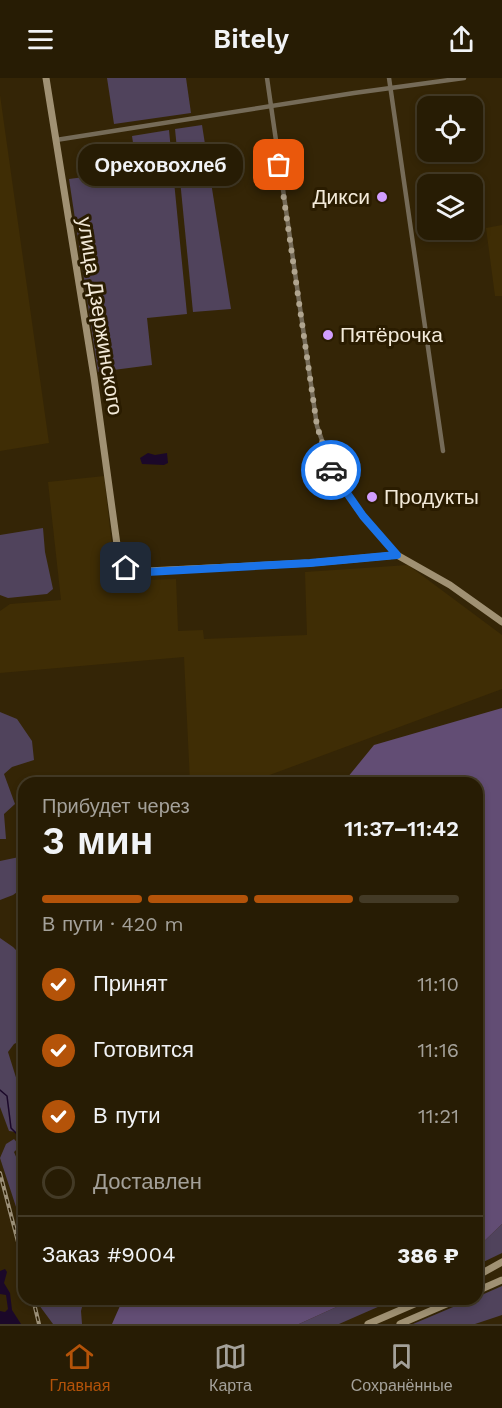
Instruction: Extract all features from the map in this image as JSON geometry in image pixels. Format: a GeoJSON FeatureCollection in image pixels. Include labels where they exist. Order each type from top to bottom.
{"type":"FeatureCollection","features":[{"type":"Feature","properties":{"kind":"main road","name":"улица Дзержинского"},"geometry":{"type":"LineString","coordinates":[[46,78],[94,377],[119,559],[126,568],[147,572],[310,563],[397,555]]}},
{"type":"Feature","properties":{"kind":"main road"},"geometry":{"type":"LineString","coordinates":[[397,555],[450,585],[502,622]]}},
{"type":"Feature","properties":{"kind":"main road"},"geometry":{"type":"LineString","coordinates":[[483,1273],[502,1262]]}},
{"type":"Feature","properties":{"kind":"main road"},"geometry":{"type":"LineString","coordinates":[[483,1288],[502,1280]]}},
{"type":"Feature","properties":{"kind":"main road"},"geometry":{"type":"LineString","coordinates":[[368,1324],[412,1305]]}},
{"type":"Feature","properties":{"kind":"main road"},"geometry":{"type":"LineString","coordinates":[[400,1324],[444,1305]]}},
{"type":"Feature","properties":{"kind":"street"},"geometry":{"type":"LineString","coordinates":[[267,78],[317,426],[333,472],[363,516],[397,555]]}},
{"type":"Feature","properties":{"kind":"street"},"geometry":{"type":"LineString","coordinates":[[389,78],[443,450]]}},
{"type":"Feature","properties":{"kind":"street"},"geometry":{"type":"LineString","coordinates":[[56,140],[464,78]]}},
{"type":"Feature","properties":{"kind":"shaded area"},"geometry":{"type":"Polygon","coordinates":[[[107,78],[186,78],[191,113],[114,124],[107,78]]]}},
{"type":"Feature","properties":{"kind":"shaded area"},"geometry":{"type":"Polygon","coordinates":[[[0,95],[49,443],[0,451],[0,95]]]}},
{"type":"Feature","properties":{"kind":"shaded area"},"geometry":{"type":"Polygon","coordinates":[[[202,125],[231,309],[193,312],[175,129],[202,125]]]}},
{"type":"Feature","properties":{"kind":"shaded area"},"geometry":{"type":"Polygon","coordinates":[[[169,130],[187,314],[147,318],[152,365],[98,372],[69,179],[137,170],[132,136],[169,130]]]}},
{"type":"Feature","properties":{"kind":"shaded area"},"geometry":{"type":"Polygon","coordinates":[[[502,225],[502,296],[495,296],[486,228],[502,225]]]}},
{"type":"Feature","properties":{"kind":"shaded area"},"geometry":{"type":"Polygon","coordinates":[[[148,453],[155,455],[167,453],[168,463],[164,465],[142,464],[140,458],[148,453]]]}},
{"type":"Feature","properties":{"kind":"shaded area"},"geometry":{"type":"Polygon","coordinates":[[[104,476],[116,581],[176,579],[178,631],[203,630],[204,639],[307,635],[305,572],[408,565],[502,635],[502,689],[264,777],[190,777],[184,657],[0,673],[0,611],[10,604],[61,600],[48,482],[104,476]]]}},
{"type":"Feature","properties":{"kind":"shaded area"},"geometry":{"type":"Polygon","coordinates":[[[43,528],[45,552],[53,589],[47,594],[8,598],[0,595],[0,535],[43,528]]]}},
{"type":"Feature","properties":{"kind":"shaded area"},"geometry":{"type":"Polygon","coordinates":[[[502,708],[502,1224],[483,1242],[483,777],[348,777],[374,745],[502,708]]]}},
{"type":"Feature","properties":{"kind":"shaded area"},"geometry":{"type":"Polygon","coordinates":[[[0,712],[17,719],[32,741],[34,760],[12,767],[4,774],[15,804],[4,814],[6,839],[0,839],[0,712]]]}},
{"type":"Feature","properties":{"kind":"shaded area"},"geometry":{"type":"Polygon","coordinates":[[[18,857],[18,891],[0,900],[0,861],[18,857]]]}},
{"type":"Feature","properties":{"kind":"shaded area"},"geometry":{"type":"Polygon","coordinates":[[[0,938],[18,952],[18,1042],[8,1052],[18,1084],[18,1132],[9,1131],[0,1107],[0,938]]]}},
{"type":"Feature","properties":{"kind":"shaded area"},"geometry":{"type":"Polygon","coordinates":[[[14,1139],[18,1144],[18,1148],[14,1152],[18,1160],[18,1213],[0,1158],[6,1144],[14,1139]]]}},
{"type":"Feature","properties":{"kind":"shaded area"},"geometry":{"type":"Polygon","coordinates":[[[502,1224],[502,1253],[483,1262],[483,1242],[502,1224]]]}},
{"type":"Feature","properties":{"kind":"shaded area"},"geometry":{"type":"Polygon","coordinates":[[[5,1269],[7,1272],[4,1283],[10,1293],[12,1310],[21,1324],[0,1324],[0,1311],[5,1312],[8,1309],[6,1295],[0,1294],[0,1271],[5,1269]]]}},
{"type":"Feature","properties":{"kind":"shaded area"},"geometry":{"type":"Polygon","coordinates":[[[502,1286],[502,1315],[475,1324],[413,1324],[458,1305],[483,1305],[483,1294],[502,1286]]]}},
{"type":"Feature","properties":{"kind":"shaded area"},"geometry":{"type":"Polygon","coordinates":[[[39,1305],[82,1305],[82,1324],[53,1324],[39,1305]]]}},
{"type":"Feature","properties":{"kind":"shaded area"},"geometry":{"type":"Polygon","coordinates":[[[120,1305],[341,1305],[299,1324],[112,1324],[120,1305]]]}},
{"type":"Feature","properties":{"kind":"shaded area"},"geometry":{"type":"Polygon","coordinates":[[[341,1305],[382,1305],[339,1324],[299,1324],[341,1305]]]}},
{"type":"Feature","properties":{"kind":"waterway"},"geometry":{"type":"LineString","coordinates":[[0,1090],[7,1096],[11,1128],[18,1135]]}},
{"type":"Feature","properties":{"kind":"railway"},"geometry":{"type":"LineString","coordinates":[[0,1173],[18,1242]]}},
{"type":"Feature","properties":{"kind":"railway"},"geometry":{"type":"LineString","coordinates":[[34,1305],[39,1324]]}},
{"type":"Feature","properties":{"kind":"way so far"},"geometry":{"type":"LineString","coordinates":[[279,165],[317,426],[331,470]]}},
{"type":"Feature","properties":{"kind":"place","name":"Ореховохлеб"},"geometry":{"type":"Point","coordinates":[279,165]}},
{"type":"Feature","properties":{"kind":"place","name":"Дикси"},"geometry":{"type":"Point","coordinates":[382,197]}},
{"type":"Feature","properties":{"kind":"place","name":"Пятёрочка"},"geometry":{"type":"Point","coordinates":[328,335]}},
{"type":"Feature","properties":{"kind":"place","name":"Продукты"},"geometry":{"type":"Point","coordinates":[372,497]}},
{"type":"Feature","properties":{"kind":"route"},"geometry":{"type":"LineString","coordinates":[[126,568],[147,572],[310,563],[397,555],[363,516],[331,470]]}}]}
